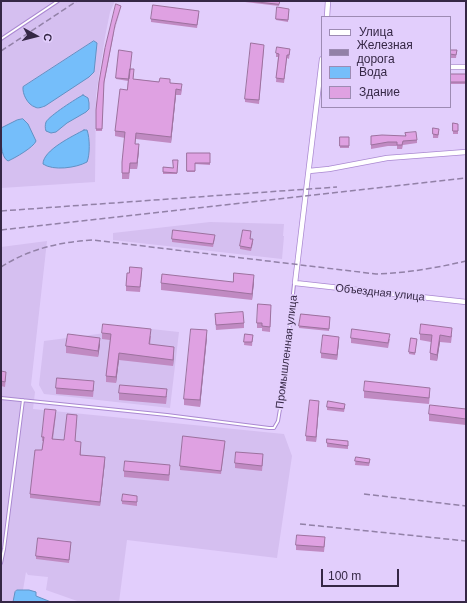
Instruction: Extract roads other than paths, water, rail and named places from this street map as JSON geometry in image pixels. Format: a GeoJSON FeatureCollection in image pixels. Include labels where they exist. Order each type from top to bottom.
{"type":"FeatureCollection","features":[{"type":"Feature","properties":{"kind":"street"},"geometry":{"type":"LineString","coordinates":[[327,16],[328,1]]}},
{"type":"Feature","properties":{"kind":"street"},"geometry":{"type":"LineString","coordinates":[[451,67],[466,67]]}},
{"type":"Feature","properties":{"kind":"street","name":"Промышленная улица"},"geometry":{"type":"LineString","coordinates":[[295,283],[305,189],[309,171],[321,76]]}},
{"type":"Feature","properties":{"kind":"street"},"geometry":{"type":"LineString","coordinates":[[309,171],[329,170],[387,158],[466,152]]}},
{"type":"Feature","properties":{"kind":"street","name":"Объездная улица"},"geometry":{"type":"LineString","coordinates":[[295,283],[466,302]]}},
{"type":"Feature","properties":{"kind":"lane"},"geometry":{"type":"LineString","coordinates":[[1,39],[58,1]]}},
{"type":"Feature","properties":{"kind":"lane","name":"Промышленная улица"},"geometry":{"type":"LineString","coordinates":[[23,400],[274,428],[278,421],[282,398],[295,283]]}},
{"type":"Feature","properties":{"kind":"lane"},"geometry":{"type":"LineString","coordinates":[[1,398],[23,400],[1,563]]}},
{"type":"Feature","properties":{"kind":"water"},"geometry":{"type":"Polygon","coordinates":[[[94,41],[97,43],[94,72],[89,77],[45,106],[37,108],[28,102],[23,87],[94,41]]]}},
{"type":"Feature","properties":{"kind":"water"},"geometry":{"type":"Polygon","coordinates":[[[83,95],[88,98],[89,103],[89,109],[86,112],[67,123],[56,132],[51,133],[46,131],[45,124],[48,119],[63,107],[83,95]]]}},
{"type":"Feature","properties":{"kind":"water"},"geometry":{"type":"Polygon","coordinates":[[[23,119],[28,124],[36,141],[28,149],[8,161],[5,159],[2,151],[1,128],[17,120],[23,119]]]}},
{"type":"Feature","properties":{"kind":"water"},"geometry":{"type":"Polygon","coordinates":[[[84,130],[87,130],[89,142],[89,155],[87,162],[77,166],[65,168],[47,166],[43,164],[44,159],[48,154],[59,144],[84,130]]]}},
{"type":"Feature","properties":{"kind":"water"},"geometry":{"type":"Polygon","coordinates":[[[17,590],[29,590],[36,592],[36,596],[51,602],[13,602],[15,592],[17,590]]]}},
{"type":"Feature","properties":{"kind":"railway"},"geometry":{"type":"LineString","coordinates":[[1,51],[77,1]]}},
{"type":"Feature","properties":{"kind":"railway"},"geometry":{"type":"LineString","coordinates":[[1,230],[466,178]]}},
{"type":"Feature","properties":{"kind":"railway"},"geometry":{"type":"LineString","coordinates":[[1,211],[337,187]]}},
{"type":"Feature","properties":{"kind":"railway"},"geometry":{"type":"LineString","coordinates":[[1,267],[22,255],[33,251],[56,245],[93,240],[376,274],[421,270],[466,261]]}},
{"type":"Feature","properties":{"kind":"railway"},"geometry":{"type":"LineString","coordinates":[[364,494],[466,506]]}},
{"type":"Feature","properties":{"kind":"railway"},"geometry":{"type":"LineString","coordinates":[[300,524],[466,541]]}}]}
